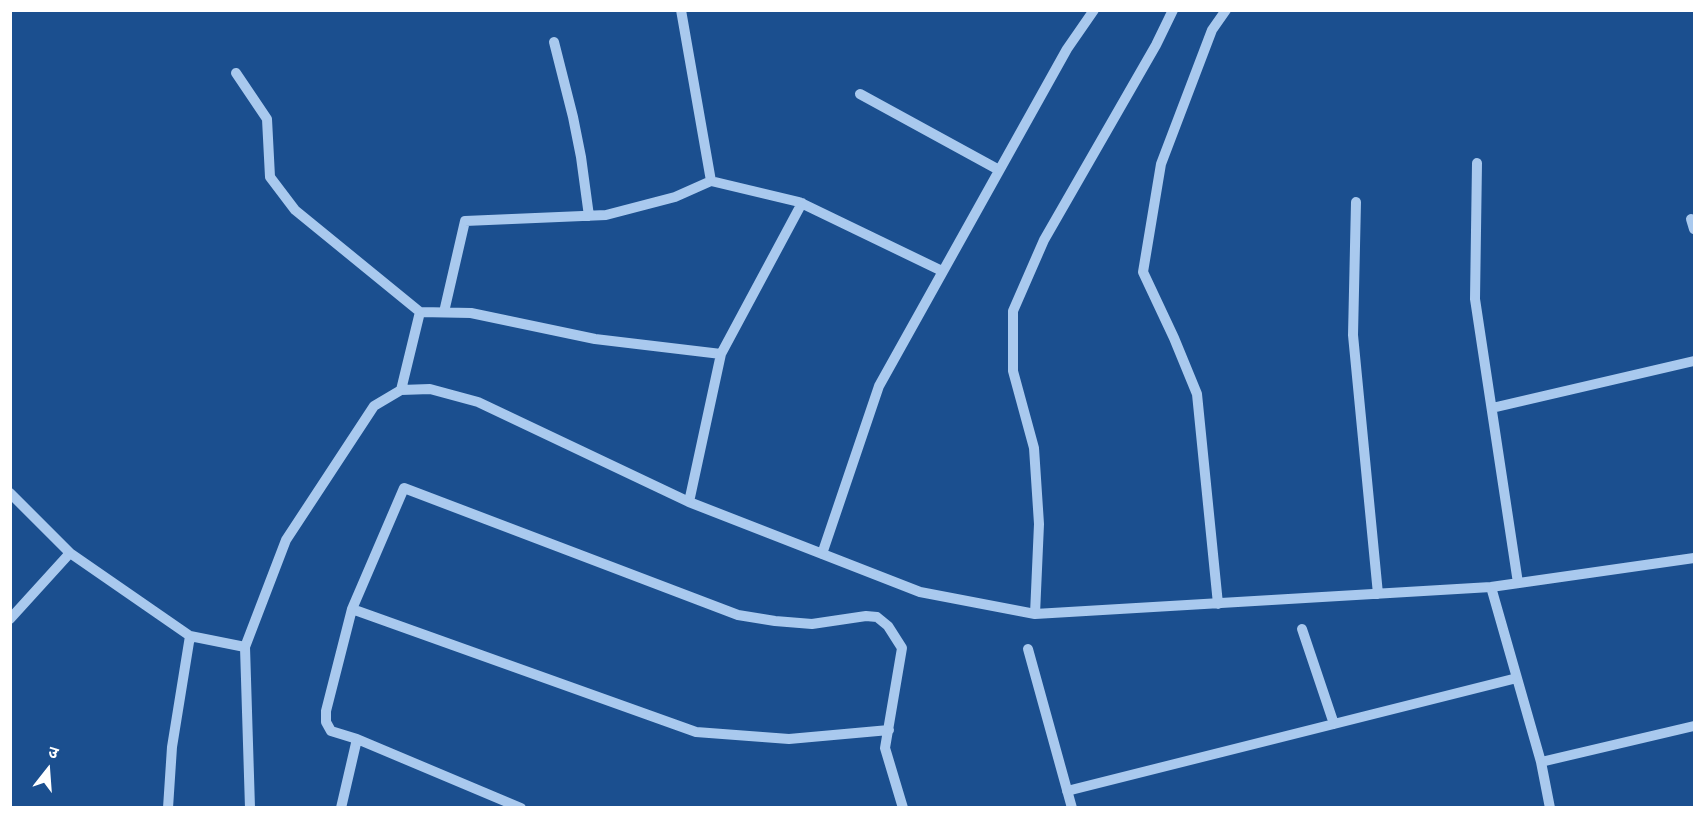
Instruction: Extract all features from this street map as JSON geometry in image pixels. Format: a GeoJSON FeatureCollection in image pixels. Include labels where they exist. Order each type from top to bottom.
{"type":"FeatureCollection","features":[{"type":"Feature","properties":{"kind":"street"},"geometry":{"type":"LineString","coordinates":[[681,10],[711,181]]}},
{"type":"Feature","properties":{"kind":"street"},"geometry":{"type":"LineString","coordinates":[[822,554],[879,386],[1067,49],[1094,10]]}},
{"type":"Feature","properties":{"kind":"street"},"geometry":{"type":"LineString","coordinates":[[1035,614],[1039,524],[1034,448],[1012,371],[1012,312],[1044,240],[1156,45],[1173,10]]}},
{"type":"Feature","properties":{"kind":"street"},"geometry":{"type":"LineString","coordinates":[[1218,603],[1197,394],[1143,272],[1161,164],[1212,30],[1226,10]]}},
{"type":"Feature","properties":{"kind":"street"},"geometry":{"type":"LineString","coordinates":[[554,42],[575,127],[589,216]]}},
{"type":"Feature","properties":{"kind":"street"},"geometry":{"type":"LineString","coordinates":[[236,73],[267,119],[270,177],[295,210],[420,312],[471,313],[595,339],[721,354]]}},
{"type":"Feature","properties":{"kind":"street"},"geometry":{"type":"LineString","coordinates":[[860,94],[999,170]]}},
{"type":"Feature","properties":{"kind":"street"},"geometry":{"type":"LineString","coordinates":[[1477,163],[1475,299],[1518,583]]}},
{"type":"Feature","properties":{"kind":"street"},"geometry":{"type":"LineString","coordinates":[[444,312],[465,221],[606,215],[675,197],[711,181],[802,203],[942,272]]}},
{"type":"Feature","properties":{"kind":"street"},"geometry":{"type":"LineString","coordinates":[[1356,202],[1353,335],[1378,594]]}},
{"type":"Feature","properties":{"kind":"street"},"geometry":{"type":"LineString","coordinates":[[689,502],[721,354],[802,203]]}},
{"type":"Feature","properties":{"kind":"street"},"geometry":{"type":"LineString","coordinates":[[401,390],[420,312]]}},
{"type":"Feature","properties":{"kind":"street"},"geometry":{"type":"LineString","coordinates":[[1492,408],[1695,362]]}},
{"type":"Feature","properties":{"kind":"street"},"geometry":{"type":"LineString","coordinates":[[250,807],[245,647],[286,540],[374,406],[401,390],[430,389],[478,402],[689,502],[920,592],[1035,614],[1378,594],[1492,590],[1518,583],[1695,558]]}},
{"type":"Feature","properties":{"kind":"street"},"geometry":{"type":"LineString","coordinates":[[521,807],[357,739],[331,731],[326,722],[326,711],[351,609],[404,488],[738,615],[812,624],[866,616],[877,617],[888,626],[902,648],[885,748],[903,807]]}},
{"type":"Feature","properties":{"kind":"street"},"geometry":{"type":"LineString","coordinates":[[10,493],[70,553],[190,636],[245,647]]}},
{"type":"Feature","properties":{"kind":"street"},"geometry":{"type":"LineString","coordinates":[[10,619],[70,553]]}},
{"type":"Feature","properties":{"kind":"street"},"geometry":{"type":"LineString","coordinates":[[1492,590],[1541,762],[1550,807]]}},
{"type":"Feature","properties":{"kind":"street"},"geometry":{"type":"LineString","coordinates":[[351,609],[696,732],[789,740],[889,730]]}},
{"type":"Feature","properties":{"kind":"street"},"geometry":{"type":"LineString","coordinates":[[1302,629],[1334,724]]}},
{"type":"Feature","properties":{"kind":"street"},"geometry":{"type":"LineString","coordinates":[[168,807],[172,747],[190,636]]}},
{"type":"Feature","properties":{"kind":"street"},"geometry":{"type":"LineString","coordinates":[[1028,649],[1072,807]]}},
{"type":"Feature","properties":{"kind":"street"},"geometry":{"type":"LineString","coordinates":[[1067,791],[1517,678]]}},
{"type":"Feature","properties":{"kind":"street"},"geometry":{"type":"LineString","coordinates":[[1541,762],[1695,726]]}},
{"type":"Feature","properties":{"kind":"street"},"geometry":{"type":"LineString","coordinates":[[341,807],[357,739]]}}]}
